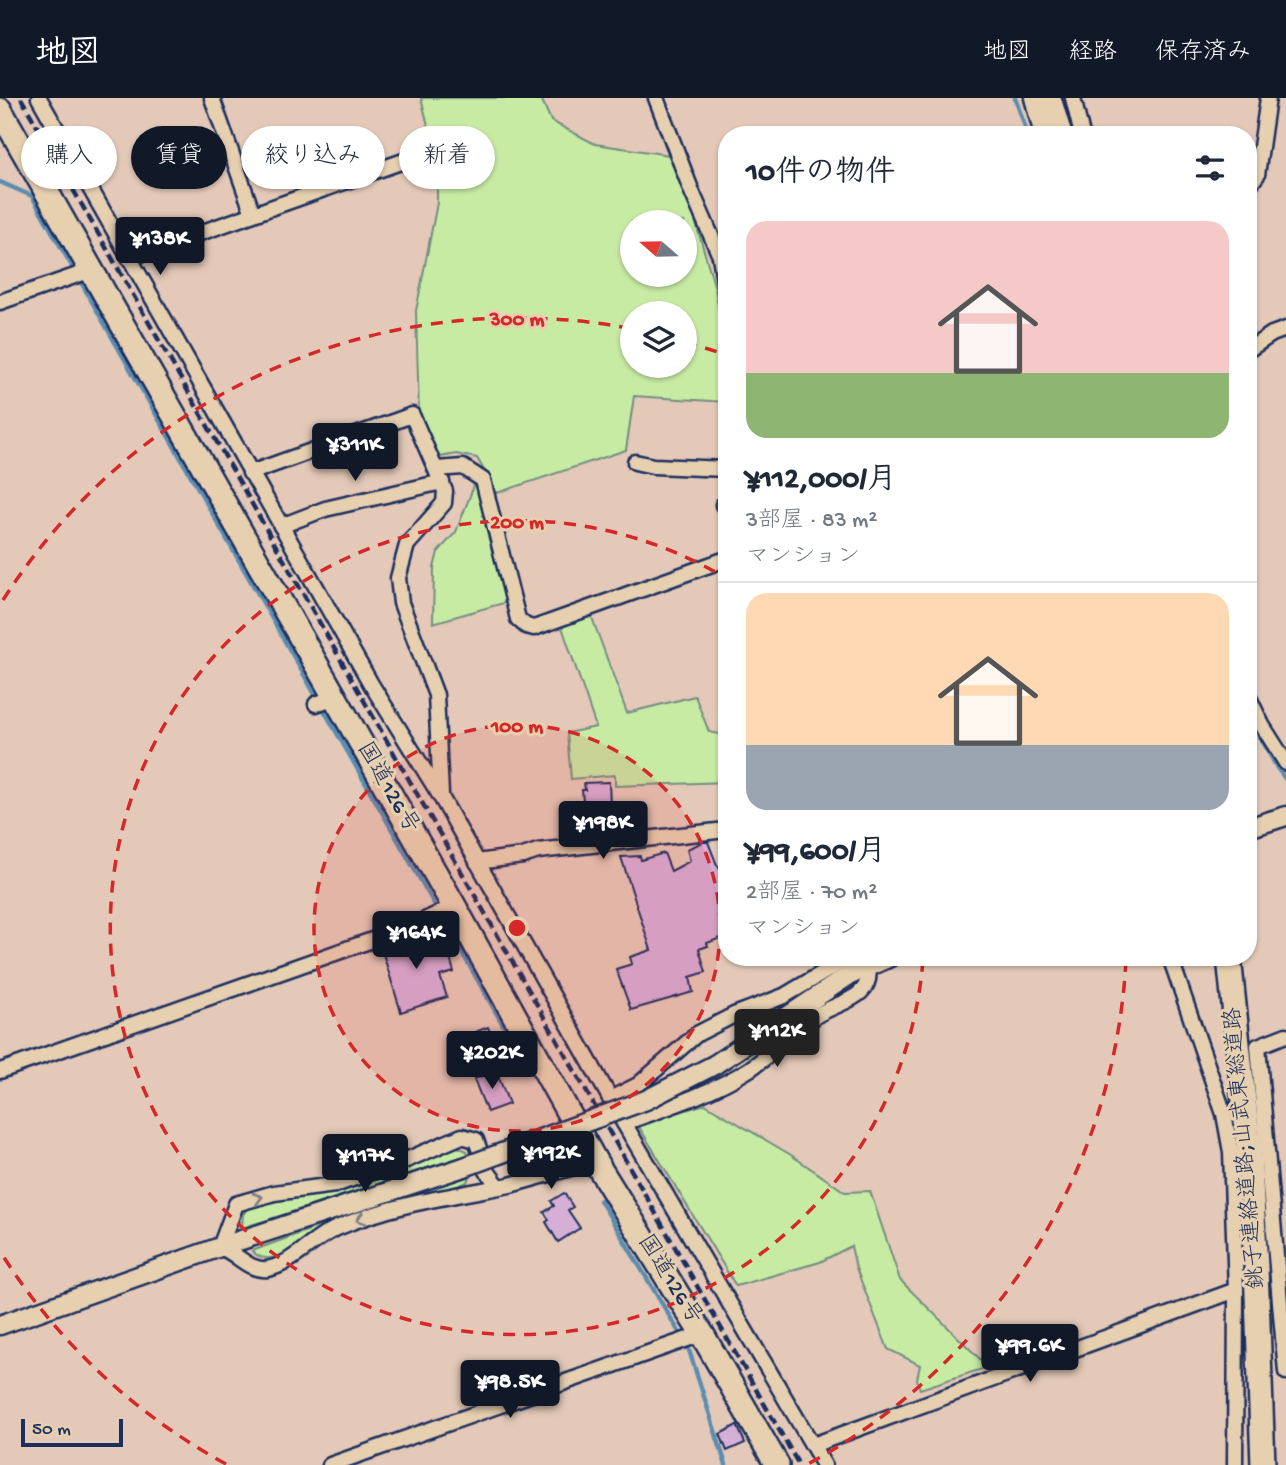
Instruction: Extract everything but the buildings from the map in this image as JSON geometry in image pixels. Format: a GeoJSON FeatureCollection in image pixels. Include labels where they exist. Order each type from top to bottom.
{"type":"FeatureCollection","features":[{"type":"Feature","properties":{"kind":"highway"},"geometry":{"type":"LineString","coordinates":[[1049,98],[1057,126]]}},
{"type":"Feature","properties":{"kind":"highway","name":"国道126号"},"geometry":{"type":"LineString","coordinates":[[0,110],[82,274],[444,911],[595,1161],[689,1338],[776,1465]]}},
{"type":"Feature","properties":{"kind":"highway","name":"銚子連絡道路;山武東総道路"},"geometry":{"type":"LineString","coordinates":[[1230,966],[1255,1254],[1263,1465]]}},
{"type":"Feature","properties":{"kind":"street"},"geometry":{"type":"LineString","coordinates":[[38,98],[371,684],[441,797],[610,1099],[824,1465]]}},
{"type":"Feature","properties":{"kind":"street"},"geometry":{"type":"LineString","coordinates":[[212,98],[253,214]]}},
{"type":"Feature","properties":{"kind":"street"},"geometry":{"type":"LineString","coordinates":[[656,98],[718,251]]}},
{"type":"Feature","properties":{"kind":"street"},"geometry":{"type":"LineString","coordinates":[[1032,98],[1040,126]]}},
{"type":"Feature","properties":{"kind":"street"},"geometry":{"type":"LineString","coordinates":[[1073,98],[1080,126]]}},
{"type":"Feature","properties":{"kind":"street"},"geometry":{"type":"LineString","coordinates":[[1257,176],[1268,98]]}},
{"type":"Feature","properties":{"kind":"street"},"geometry":{"type":"LineString","coordinates":[[129,258],[399,163]]}},
{"type":"Feature","properties":{"kind":"street"},"geometry":{"type":"LineString","coordinates":[[0,302],[82,274]]}},
{"type":"Feature","properties":{"kind":"street"},"geometry":{"type":"LineString","coordinates":[[1257,344],[1286,329]]}},
{"type":"Feature","properties":{"kind":"street"},"geometry":{"type":"LineString","coordinates":[[250,473],[412,415],[445,491],[444,502],[407,545],[398,578],[401,603],[436,695],[441,797]]}},
{"type":"Feature","properties":{"kind":"street"},"geometry":{"type":"LineString","coordinates":[[635,462],[653,466],[718,469]]}},
{"type":"Feature","properties":{"kind":"street"},"geometry":{"type":"LineString","coordinates":[[281,526],[326,509],[463,467],[483,480],[518,619],[526,626],[534,628],[718,562]]}},
{"type":"Feature","properties":{"kind":"street"},"geometry":{"type":"LineString","coordinates":[[1257,715],[1286,763]]}},
{"type":"Feature","properties":{"kind":"street"},"geometry":{"type":"LineString","coordinates":[[1257,825],[1286,816]]}},
{"type":"Feature","properties":{"kind":"street"},"geometry":{"type":"LineString","coordinates":[[477,862],[523,856],[538,851],[718,831]]}},
{"type":"Feature","properties":{"kind":"street"},"geometry":{"type":"LineString","coordinates":[[0,1071],[444,911]]}},
{"type":"Feature","properties":{"kind":"street"},"geometry":{"type":"LineString","coordinates":[[610,1099],[638,1085],[697,1034],[734,1015],[784,996],[835,966]]}},
{"type":"Feature","properties":{"kind":"street"},"geometry":{"type":"LineString","coordinates":[[0,1325],[220,1247],[464,1167],[646,1100],[714,1065],[848,976],[868,966],[870,979],[866,987],[818,1014],[750,1070],[710,1091],[624,1123]]}},
{"type":"Feature","properties":{"kind":"street"},"geometry":{"type":"LineString","coordinates":[[1173,966],[1224,1114],[1231,1152],[1236,1290],[1235,1465]]}},
{"type":"Feature","properties":{"kind":"street"},"geometry":{"type":"LineString","coordinates":[[1286,1035],[1258,1046],[1281,1272],[1286,1382]]}},
{"type":"Feature","properties":{"kind":"street"},"geometry":{"type":"LineString","coordinates":[[220,1247],[236,1204],[274,1193],[335,1185],[404,1161],[462,1136],[476,1140],[487,1171],[499,1187]]}},
{"type":"Feature","properties":{"kind":"street"},"geometry":{"type":"LineString","coordinates":[[220,1247],[230,1251],[252,1268],[267,1269],[284,1264],[333,1229],[354,1221],[595,1161]]}},
{"type":"Feature","properties":{"kind":"street"},"geometry":{"type":"LineString","coordinates":[[813,1445],[1236,1290]]}},
{"type":"Feature","properties":{"kind":"street"},"geometry":{"type":"LineString","coordinates":[[330,1465],[689,1338]]}},
{"type":"Feature","properties":{"kind":"green space"},"geometry":{"type":"Polygon","coordinates":[[[421,98],[541,98],[551,121],[595,144],[676,156],[692,210],[620,210],[620,287],[697,287],[697,227],[718,305],[718,401],[634,396],[626,450],[497,493],[477,458],[456,454],[440,457],[419,412],[416,311],[437,203],[437,189],[495,189],[495,126],[428,126],[421,98]]]}},
{"type":"Feature","properties":{"kind":"green space"},"geometry":{"type":"Polygon","coordinates":[[[475,483],[483,493],[507,602],[433,623],[434,568],[438,552],[456,532],[475,483]]]}},
{"type":"Feature","properties":{"kind":"green space"},"geometry":{"type":"Polygon","coordinates":[[[591,615],[627,713],[695,696],[709,732],[718,734],[718,782],[615,786],[615,775],[571,779],[567,733],[596,727],[561,624],[591,615]]]}},
{"type":"Feature","properties":{"kind":"green space"},"geometry":{"type":"Polygon","coordinates":[[[705,1104],[791,1155],[845,1192],[870,1191],[900,1280],[988,1367],[920,1389],[917,1379],[920,1365],[888,1349],[856,1268],[851,1246],[820,1262],[736,1286],[638,1125],[705,1104]]]}},
{"type":"Feature","properties":{"kind":"green space"},"geometry":{"type":"Polygon","coordinates":[[[453,1145],[467,1151],[468,1155],[242,1228],[243,1214],[262,1201],[333,1189],[453,1145]]]}},
{"type":"Feature","properties":{"kind":"green space"},"geometry":{"type":"Polygon","coordinates":[[[472,1170],[467,1182],[282,1256],[266,1258],[252,1251],[472,1170]]]}},
{"type":"Feature","properties":{"kind":"waterway"},"geometry":{"type":"LineString","coordinates":[[1015,98],[1025,126]]}},
{"type":"Feature","properties":{"kind":"waterway"},"geometry":{"type":"LineString","coordinates":[[0,182],[32,196],[437,909]]}},
{"type":"Feature","properties":{"kind":"waterway"},"geometry":{"type":"LineString","coordinates":[[1257,731],[1286,780]]}},
{"type":"Feature","properties":{"kind":"waterway"},"geometry":{"type":"LineString","coordinates":[[442,917],[507,1032]]}},
{"type":"Feature","properties":{"kind":"waterway"},"geometry":{"type":"LineString","coordinates":[[600,1200],[688,1347],[726,1465]]}},
{"type":"Feature","properties":{"kind":"railway"},"geometry":{"type":"LineString","coordinates":[[21,98],[799,1465]]}}]}
